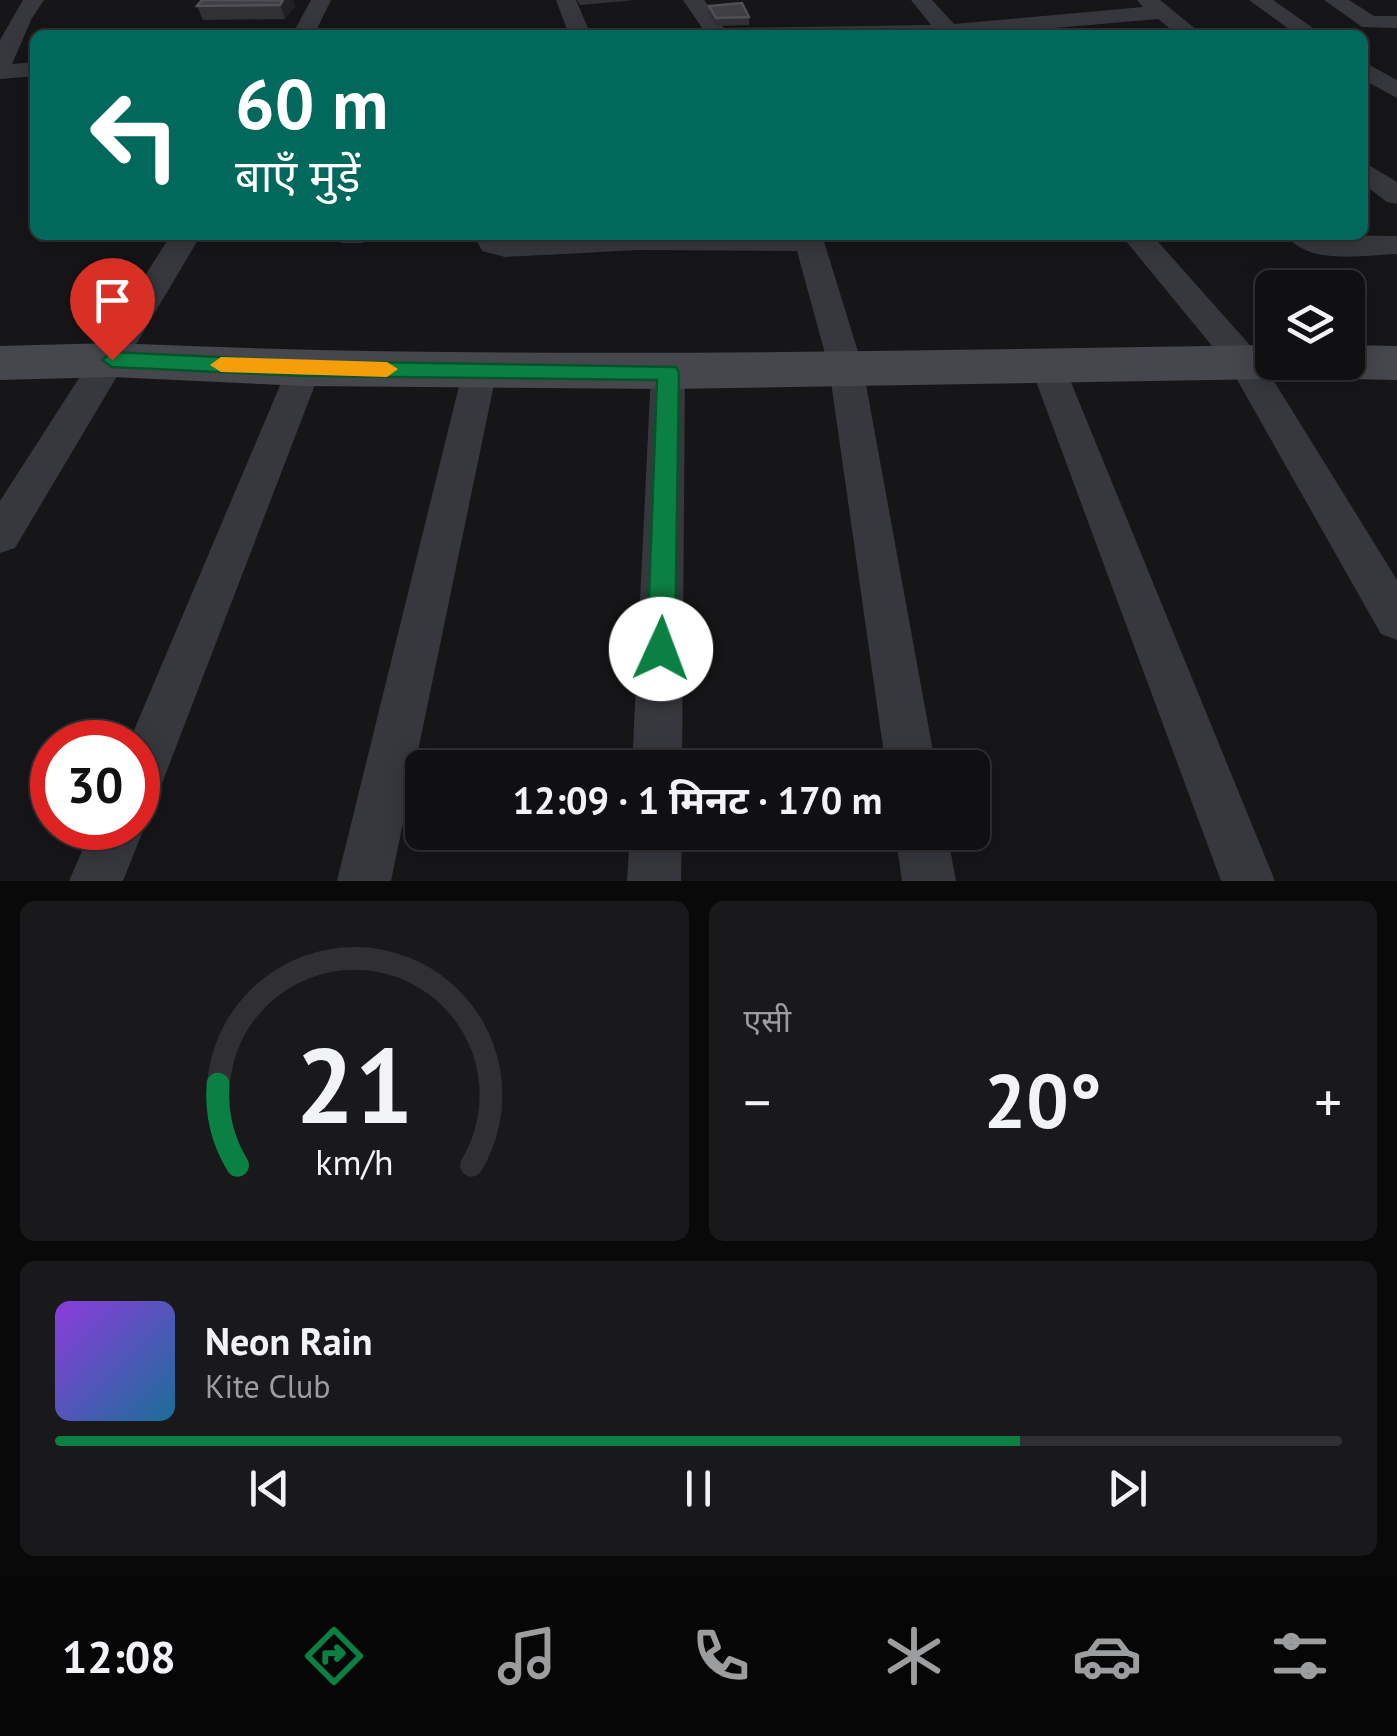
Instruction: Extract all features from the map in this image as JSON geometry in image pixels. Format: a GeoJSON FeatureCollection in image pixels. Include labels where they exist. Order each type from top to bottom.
{"type":"FeatureCollection","features":[{"type":"Feature","properties":{"kind":"street"},"geometry":{"type":"LineString","coordinates":[[30,69],[0,69],[21,18],[34,0]]}},
{"type":"Feature","properties":{"kind":"street"},"geometry":{"type":"LineString","coordinates":[[306,30],[321,0]]}},
{"type":"Feature","properties":{"kind":"street"},"geometry":{"type":"LineString","coordinates":[[566,0],[578,30]]}},
{"type":"Feature","properties":{"kind":"street"},"geometry":{"type":"LineString","coordinates":[[693,0],[714,30]]}},
{"type":"Feature","properties":{"kind":"street"},"geometry":{"type":"LineString","coordinates":[[921,0],[947,30]]}},
{"type":"Feature","properties":{"kind":"street"},"geometry":{"type":"LineString","coordinates":[[1043,0],[1071,28]]}},
{"type":"Feature","properties":{"kind":"street"},"geometry":{"type":"LineString","coordinates":[[1259,0],[1304,30]]}},
{"type":"Feature","properties":{"kind":"street"},"geometry":{"type":"LineString","coordinates":[[1334,0],[1370,22],[1397,22]]}},
{"type":"Feature","properties":{"kind":"street"},"geometry":{"type":"LineString","coordinates":[[1023,30],[1071,28],[1155,6],[1186,30]]}},
{"type":"Feature","properties":{"kind":"street"},"geometry":{"type":"LineString","coordinates":[[788,30],[831,27]]}},
{"type":"Feature","properties":{"kind":"street"},"geometry":{"type":"LineString","coordinates":[[1368,72],[1397,71]]}},
{"type":"Feature","properties":{"kind":"street"},"geometry":{"type":"LineString","coordinates":[[1368,74],[1397,91]]}},
{"type":"Feature","properties":{"kind":"street"},"geometry":{"type":"LineString","coordinates":[[1368,174],[1397,196]]}},
{"type":"Feature","properties":{"kind":"street"},"geometry":{"type":"LineString","coordinates":[[0,536],[183,240]]}},
{"type":"Feature","properties":{"kind":"street"},"geometry":{"type":"LineString","coordinates":[[491,240],[505,248],[612,240]]}},
{"type":"Feature","properties":{"kind":"street"},"geometry":{"type":"LineString","coordinates":[[809,240],[846,368],[907,750]]}},
{"type":"Feature","properties":{"kind":"street"},"geometry":{"type":"LineString","coordinates":[[1141,240],[1255,359]]}},
{"type":"Feature","properties":{"kind":"street"},"geometry":{"type":"LineString","coordinates":[[1311,240],[1322,246],[1397,245]]}},
{"type":"Feature","properties":{"kind":"street"},"geometry":{"type":"LineString","coordinates":[[0,363],[112,360],[304,369],[668,372],[1255,362]]}},
{"type":"Feature","properties":{"kind":"street"},"geometry":{"type":"LineString","coordinates":[[1365,362],[1397,362]]}},
{"type":"Feature","properties":{"kind":"street"},"geometry":{"type":"LineString","coordinates":[[1047,365],[1248,881]]}},
{"type":"Feature","properties":{"kind":"street"},"geometry":{"type":"LineString","coordinates":[[160,726],[304,369]]}},
{"type":"Feature","properties":{"kind":"street"},"geometry":{"type":"LineString","coordinates":[[364,881],[480,370]]}},
{"type":"Feature","properties":{"kind":"street"},"geometry":{"type":"LineString","coordinates":[[658,750],[668,372]]}},
{"type":"Feature","properties":{"kind":"street"},"geometry":{"type":"LineString","coordinates":[[1268,380],[1397,620]]}},
{"type":"Feature","properties":{"kind":"street"},"geometry":{"type":"LineString","coordinates":[[96,881],[109,850]]}},
{"type":"Feature","properties":{"kind":"street"},"geometry":{"type":"LineString","coordinates":[[654,881],[655,850]]}},
{"type":"Feature","properties":{"kind":"street"},"geometry":{"type":"LineString","coordinates":[[924,850],[929,881]]}},
{"type":"Feature","properties":{"kind":"building"},"geometry":{"type":"Polygon","coordinates":[[[202,0],[283,0],[280,5],[197,6],[202,0]]]}},
{"type":"Feature","properties":{"kind":"building"},"geometry":{"type":"Polygon","coordinates":[[[742,3],[749,17],[716,18],[709,6],[742,3]]]}},
{"type":"Feature","properties":{"kind":"slow traffic"},"geometry":{"type":"LineString","coordinates":[[221,365],[387,369]]}},
{"type":"Feature","properties":{"kind":"route"},"geometry":{"type":"LineString","coordinates":[[112,360],[304,369],[668,372],[661,649]]}}]}
